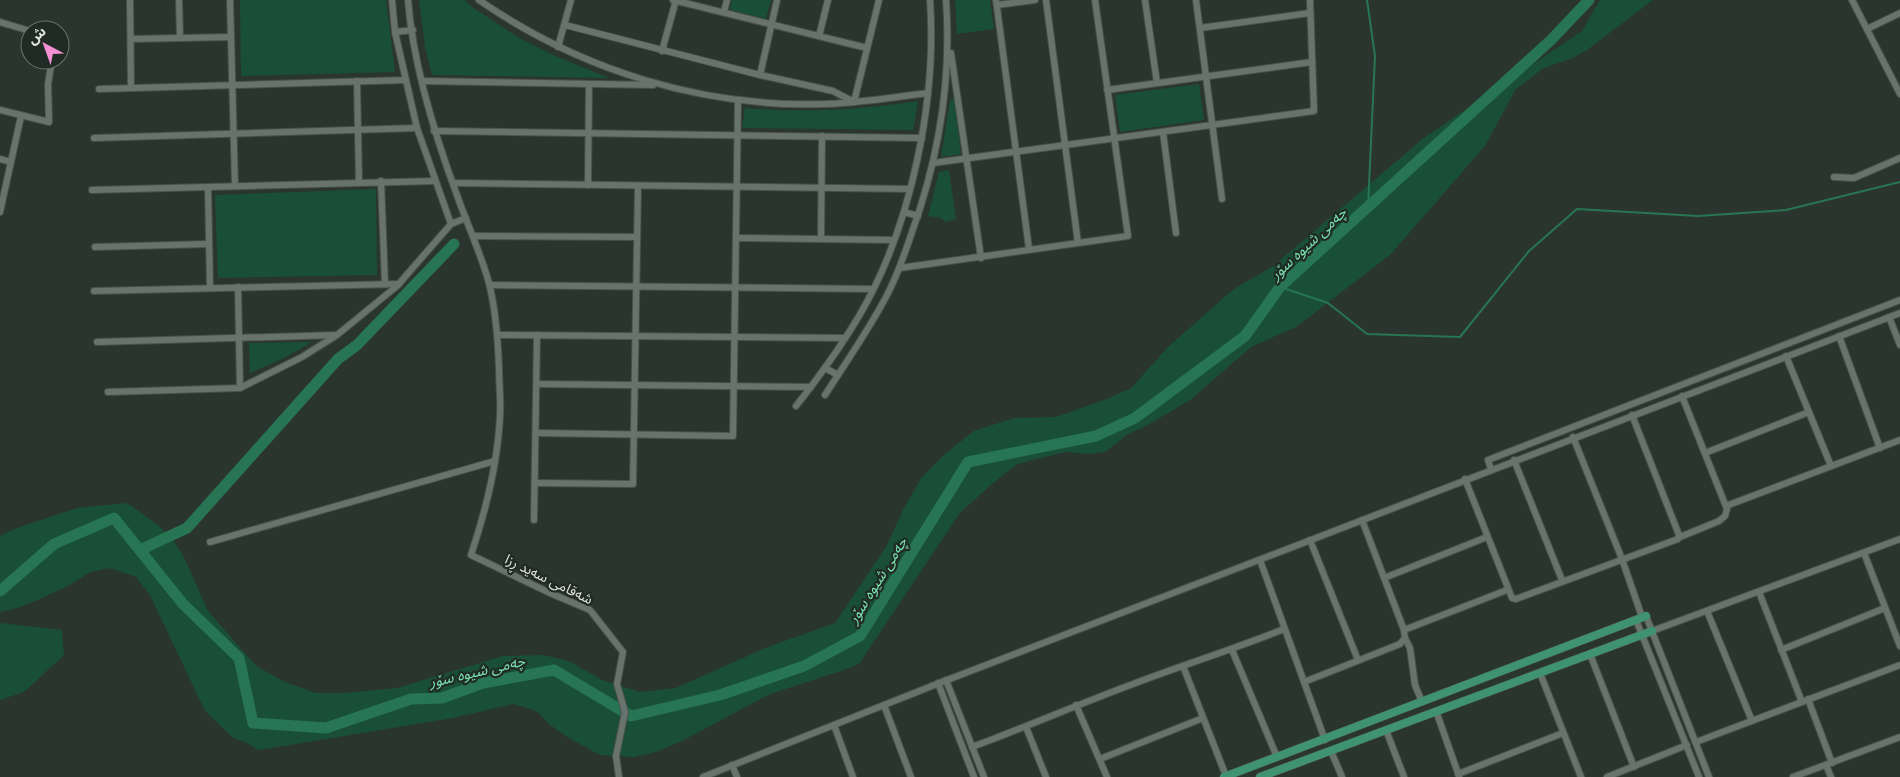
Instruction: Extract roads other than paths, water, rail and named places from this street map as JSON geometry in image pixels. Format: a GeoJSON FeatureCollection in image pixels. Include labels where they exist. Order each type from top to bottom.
{"type":"FeatureCollection","features":[{"type":"Feature","properties":{"kind":"main road"},"geometry":{"type":"LineString","coordinates":[[1225,777],[1641,618]]}},
{"type":"Feature","properties":{"kind":"main road"},"geometry":{"type":"LineString","coordinates":[[1260,777],[1652,631]]}},
{"type":"Feature","properties":{"kind":"main road"},"geometry":{"type":"LineString","coordinates":[[1431,698],[1436,711]]}},
{"type":"Feature","properties":{"kind":"street"},"geometry":{"type":"LineString","coordinates":[[130,0],[131,88]]}},
{"type":"Feature","properties":{"kind":"street"},"geometry":{"type":"LineString","coordinates":[[179,0],[180,38]]}},
{"type":"Feature","properties":{"kind":"street"},"geometry":{"type":"LineString","coordinates":[[230,0],[235,186]]}},
{"type":"Feature","properties":{"kind":"street"},"geometry":{"type":"LineString","coordinates":[[392,0],[395,32],[417,128],[451,224]]}},
{"type":"Feature","properties":{"kind":"street"},"geometry":{"type":"LineString","coordinates":[[210,542],[495,461],[500,415],[498,335],[490,285],[434,131],[422,81],[408,0]]}},
{"type":"Feature","properties":{"kind":"street"},"geometry":{"type":"LineString","coordinates":[[479,0],[518,25],[558,47],[625,75],[664,86],[738,100],[801,104],[854,102],[928,93]]}},
{"type":"Feature","properties":{"kind":"street"},"geometry":{"type":"LineString","coordinates":[[558,47],[571,0]]}},
{"type":"Feature","properties":{"kind":"street"},"geometry":{"type":"LineString","coordinates":[[662,51],[675,0],[867,48]]}},
{"type":"Feature","properties":{"kind":"street"},"geometry":{"type":"LineString","coordinates":[[724,12],[726,0]]}},
{"type":"Feature","properties":{"kind":"street"},"geometry":{"type":"LineString","coordinates":[[760,75],[777,0]]}},
{"type":"Feature","properties":{"kind":"street"},"geometry":{"type":"LineString","coordinates":[[819,36],[828,0]]}},
{"type":"Feature","properties":{"kind":"street"},"geometry":{"type":"LineString","coordinates":[[854,102],[879,0]]}},
{"type":"Feature","properties":{"kind":"street"},"geometry":{"type":"LineString","coordinates":[[796,406],[825,368],[860,315],[904,212],[922,138],[928,93],[932,35],[930,0]]}},
{"type":"Feature","properties":{"kind":"street"},"geometry":{"type":"LineString","coordinates":[[946,0],[949,36],[981,258]]}},
{"type":"Feature","properties":{"kind":"street"},"geometry":{"type":"LineString","coordinates":[[1030,249],[997,3],[1035,0]]}},
{"type":"Feature","properties":{"kind":"street"},"geometry":{"type":"LineString","coordinates":[[1046,0],[1078,243]]}},
{"type":"Feature","properties":{"kind":"street"},"geometry":{"type":"LineString","coordinates":[[900,268],[1128,236],[1095,0]]}},
{"type":"Feature","properties":{"kind":"street"},"geometry":{"type":"LineString","coordinates":[[1145,0],[1157,83]]}},
{"type":"Feature","properties":{"kind":"street"},"geometry":{"type":"LineString","coordinates":[[1196,0],[1222,199]]}},
{"type":"Feature","properties":{"kind":"street"},"geometry":{"type":"LineString","coordinates":[[933,163],[1314,111],[1310,0]]}},
{"type":"Feature","properties":{"kind":"street"},"geometry":{"type":"LineString","coordinates":[[1852,0],[1900,92]]}},
{"type":"Feature","properties":{"kind":"street"},"geometry":{"type":"LineString","coordinates":[[1200,28],[1310,13]]}},
{"type":"Feature","properties":{"kind":"street"},"geometry":{"type":"LineString","coordinates":[[1867,29],[1900,13]]}},
{"type":"Feature","properties":{"kind":"street"},"geometry":{"type":"LineString","coordinates":[[0,22],[20,28]]}},
{"type":"Feature","properties":{"kind":"street"},"geometry":{"type":"LineString","coordinates":[[565,25],[662,51],[833,91],[854,102]]}},
{"type":"Feature","properties":{"kind":"street"},"geometry":{"type":"LineString","coordinates":[[395,32],[413,30]]}},
{"type":"Feature","properties":{"kind":"street"},"geometry":{"type":"LineString","coordinates":[[825,396],[871,325],[888,294],[900,268],[918,216],[933,163],[945,95],[949,36]]}},
{"type":"Feature","properties":{"kind":"street"},"geometry":{"type":"LineString","coordinates":[[130,39],[231,37]]}},
{"type":"Feature","properties":{"kind":"street"},"geometry":{"type":"LineString","coordinates":[[1108,90],[1312,62]]}},
{"type":"Feature","properties":{"kind":"street"},"geometry":{"type":"LineString","coordinates":[[0,110],[49,122],[48,84],[50,70]]}},
{"type":"Feature","properties":{"kind":"street"},"geometry":{"type":"LineString","coordinates":[[99,88],[406,80]]}},
{"type":"Feature","properties":{"kind":"street"},"geometry":{"type":"LineString","coordinates":[[357,81],[359,182]]}},
{"type":"Feature","properties":{"kind":"street"},"geometry":{"type":"LineString","coordinates":[[422,81],[664,86]]}},
{"type":"Feature","properties":{"kind":"street"},"geometry":{"type":"LineString","coordinates":[[588,185],[589,84]]}},
{"type":"Feature","properties":{"kind":"street"},"geometry":{"type":"LineString","coordinates":[[536,433],[733,436],[738,100]]}},
{"type":"Feature","properties":{"kind":"street"},"geometry":{"type":"LineString","coordinates":[[0,208],[21,116]]}},
{"type":"Feature","properties":{"kind":"street"},"geometry":{"type":"LineString","coordinates":[[94,138],[417,128]]}},
{"type":"Feature","properties":{"kind":"street"},"geometry":{"type":"LineString","coordinates":[[434,131],[922,138]]}},
{"type":"Feature","properties":{"kind":"street"},"geometry":{"type":"LineString","coordinates":[[1163,132],[1176,233]]}},
{"type":"Feature","properties":{"kind":"street"},"geometry":{"type":"LineString","coordinates":[[821,239],[822,136]]}},
{"type":"Feature","properties":{"kind":"street"},"geometry":{"type":"LineString","coordinates":[[1834,177],[1854,178],[1900,158]]}},
{"type":"Feature","properties":{"kind":"street"},"geometry":{"type":"LineString","coordinates":[[0,159],[11,162]]}},
{"type":"Feature","properties":{"kind":"street"},"geometry":{"type":"LineString","coordinates":[[381,181],[385,284]]}},
{"type":"Feature","properties":{"kind":"street"},"geometry":{"type":"LineString","coordinates":[[92,190],[435,181]]}},
{"type":"Feature","properties":{"kind":"street"},"geometry":{"type":"LineString","coordinates":[[453,183],[910,189]]}},
{"type":"Feature","properties":{"kind":"street"},"geometry":{"type":"LineString","coordinates":[[535,483],[633,484],[638,186]]}},
{"type":"Feature","properties":{"kind":"street"},"geometry":{"type":"LineString","coordinates":[[208,187],[210,288]]}},
{"type":"Feature","properties":{"kind":"street"},"geometry":{"type":"LineString","coordinates":[[904,212],[918,216]]}},
{"type":"Feature","properties":{"kind":"street"},"geometry":{"type":"LineString","coordinates":[[108,392],[240,388],[302,357],[337,335],[399,284],[451,224],[466,218]]}},
{"type":"Feature","properties":{"kind":"street"},"geometry":{"type":"LineString","coordinates":[[473,236],[637,237]]}},
{"type":"Feature","properties":{"kind":"street"},"geometry":{"type":"LineString","coordinates":[[736,238],[893,240]]}},
{"type":"Feature","properties":{"kind":"street"},"geometry":{"type":"LineString","coordinates":[[95,247],[209,244]]}},
{"type":"Feature","properties":{"kind":"street"},"geometry":{"type":"LineString","coordinates":[[94,291],[399,284]]}},
{"type":"Feature","properties":{"kind":"street"},"geometry":{"type":"LineString","coordinates":[[490,285],[872,289]]}},
{"type":"Feature","properties":{"kind":"street"},"geometry":{"type":"LineString","coordinates":[[238,287],[240,388]]}},
{"type":"Feature","properties":{"kind":"street"},"geometry":{"type":"LineString","coordinates":[[1491,469],[1488,460],[1900,300]]}},
{"type":"Feature","properties":{"kind":"street"},"geometry":{"type":"LineString","coordinates":[[703,777],[938,683],[1900,312]]}},
{"type":"Feature","properties":{"kind":"street"},"geometry":{"type":"LineString","coordinates":[[1889,317],[1900,344]]}},
{"type":"Feature","properties":{"kind":"street"},"geometry":{"type":"LineString","coordinates":[[1812,334],[1816,344]]}},
{"type":"Feature","properties":{"kind":"street"},"geometry":{"type":"LineString","coordinates":[[97,342],[337,335]]}},
{"type":"Feature","properties":{"kind":"street"},"geometry":{"type":"LineString","coordinates":[[498,335],[845,338]]}},
{"type":"Feature","properties":{"kind":"street"},"geometry":{"type":"LineString","coordinates":[[534,520],[538,335]]}},
{"type":"Feature","properties":{"kind":"street"},"geometry":{"type":"LineString","coordinates":[[1839,336],[1880,448]]}},
{"type":"Feature","properties":{"kind":"street"},"geometry":{"type":"LineString","coordinates":[[1786,356],[1831,466]]}},
{"type":"Feature","properties":{"kind":"street"},"geometry":{"type":"LineString","coordinates":[[825,368],[838,375]]}},
{"type":"Feature","properties":{"kind":"street"},"geometry":{"type":"LineString","coordinates":[[537,384],[811,387]]}},
{"type":"Feature","properties":{"kind":"street"},"geometry":{"type":"LineString","coordinates":[[1465,479],[1507,590],[1512,598],[1680,537],[1722,519],[1726,513],[1726,506],[1682,396]]}},
{"type":"Feature","properties":{"kind":"street"},"geometry":{"type":"LineString","coordinates":[[1705,453],[1809,412]]}},
{"type":"Feature","properties":{"kind":"street"},"geometry":{"type":"LineString","coordinates":[[1632,415],[1680,537]]}},
{"type":"Feature","properties":{"kind":"street"},"geometry":{"type":"LineString","coordinates":[[1573,438],[1622,559],[1641,618],[1642,635],[1698,774],[1705,767]]}},
{"type":"Feature","properties":{"kind":"street"},"geometry":{"type":"LineString","coordinates":[[1726,506],[1900,440]]}},
{"type":"Feature","properties":{"kind":"street"},"geometry":{"type":"LineString","coordinates":[[1514,460],[1562,580]]}},
{"type":"Feature","properties":{"kind":"street","name":"شەقامی سەید ڕزا"},"geometry":{"type":"LineString","coordinates":[[495,461],[485,509],[470,555],[590,610],[623,652],[617,684],[625,712],[616,756],[619,777]]}},
{"type":"Feature","properties":{"kind":"street"},"geometry":{"type":"LineString","coordinates":[[1362,520],[1410,648],[1415,685],[1422,702]]}},
{"type":"Feature","properties":{"kind":"street"},"geometry":{"type":"LineString","coordinates":[[1384,578],[1487,537]]}},
{"type":"Feature","properties":{"kind":"street"},"geometry":{"type":"LineString","coordinates":[[1652,631],[1900,539]]}},
{"type":"Feature","properties":{"kind":"street"},"geometry":{"type":"LineString","coordinates":[[1310,540],[1358,660]]}},
{"type":"Feature","properties":{"kind":"street"},"geometry":{"type":"LineString","coordinates":[[1864,553],[1900,646]]}},
{"type":"Feature","properties":{"kind":"street"},"geometry":{"type":"LineString","coordinates":[[1260,560],[1324,740]]}},
{"type":"Feature","properties":{"kind":"street"},"geometry":{"type":"LineString","coordinates":[[1404,630],[1507,590]]}},
{"type":"Feature","properties":{"kind":"street"},"geometry":{"type":"LineString","coordinates":[[1759,592],[1781,650],[1805,701],[1829,764],[1831,777]]}},
{"type":"Feature","properties":{"kind":"street"},"geometry":{"type":"LineString","coordinates":[[1781,650],[1885,608]]}},
{"type":"Feature","properties":{"kind":"street"},"geometry":{"type":"LineString","coordinates":[[1707,610],[1752,721]]}},
{"type":"Feature","properties":{"kind":"street"},"geometry":{"type":"LineString","coordinates":[[1641,618],[1652,631],[1709,777]]}},
{"type":"Feature","properties":{"kind":"street"},"geometry":{"type":"LineString","coordinates":[[972,747],[1026,727],[1076,705],[1232,650],[1284,629]]}},
{"type":"Feature","properties":{"kind":"street"},"geometry":{"type":"LineString","coordinates":[[1304,682],[1400,644],[1405,638]]}},
{"type":"Feature","properties":{"kind":"street"},"geometry":{"type":"LineString","coordinates":[[1232,650],[1277,757]]}},
{"type":"Feature","properties":{"kind":"street"},"geometry":{"type":"LineString","coordinates":[[1590,654],[1634,767]]}},
{"type":"Feature","properties":{"kind":"street"},"geometry":{"type":"LineString","coordinates":[[1696,742],[1900,665]]}},
{"type":"Feature","properties":{"kind":"street"},"geometry":{"type":"LineString","coordinates":[[1183,666],[1225,777]]}},
{"type":"Feature","properties":{"kind":"street"},"geometry":{"type":"LineString","coordinates":[[1540,673],[1581,777]]}},
{"type":"Feature","properties":{"kind":"street"},"geometry":{"type":"LineString","coordinates":[[946,680],[984,777]]}},
{"type":"Feature","properties":{"kind":"street"},"geometry":{"type":"LineString","coordinates":[[938,683],[974,777]]}},
{"type":"Feature","properties":{"kind":"street"},"geometry":{"type":"LineString","coordinates":[[884,705],[911,777]]}},
{"type":"Feature","properties":{"kind":"street"},"geometry":{"type":"LineString","coordinates":[[1076,705],[1107,777]]}},
{"type":"Feature","properties":{"kind":"street"},"geometry":{"type":"LineString","coordinates":[[1436,711],[1459,775],[1563,733]]}},
{"type":"Feature","properties":{"kind":"street"},"geometry":{"type":"LineString","coordinates":[[1100,759],[1203,718]]}},
{"type":"Feature","properties":{"kind":"street"},"geometry":{"type":"LineString","coordinates":[[834,725],[853,777]]}},
{"type":"Feature","properties":{"kind":"street"},"geometry":{"type":"LineString","coordinates":[[1026,727],[1046,777]]}},
{"type":"Feature","properties":{"kind":"street"},"geometry":{"type":"LineString","coordinates":[[1386,730],[1404,777]]}},
{"type":"Feature","properties":{"kind":"street"},"geometry":{"type":"LineString","coordinates":[[1793,777],[1900,737]]}},
{"type":"Feature","properties":{"kind":"street"},"geometry":{"type":"LineString","coordinates":[[1608,777],[1686,745]]}},
{"type":"Feature","properties":{"kind":"street"},"geometry":{"type":"LineString","coordinates":[[1331,751],[1342,777]]}},
{"type":"Feature","properties":{"kind":"street"},"geometry":{"type":"LineString","coordinates":[[732,766],[737,777]]}},
{"type":"Feature","properties":{"kind":"waterway"},"geometry":{"type":"LineString","coordinates":[[1367,0],[1375,56],[1368,207]]}},
{"type":"Feature","properties":{"kind":"waterway","name":"چەمی شیوە سۆر"},"geometry":{"type":"LineString","coordinates":[[0,591],[54,544],[114,518],[183,604],[239,658],[253,723],[326,728],[411,699],[442,698],[483,683],[554,670],[631,716],[720,695],[804,666],[860,636],[968,462],[1096,436],[1135,418],[1245,336],[1280,287],[1551,40],[1589,0]]}},
{"type":"Feature","properties":{"kind":"waterway"},"geometry":{"type":"LineString","coordinates":[[1280,287],[1328,303],[1367,334],[1460,337],[1529,251],[1577,209],[1698,216],[1786,210],[1900,182]]}},
{"type":"Feature","properties":{"kind":"waterway"},"geometry":{"type":"LineString","coordinates":[[140,550],[187,528],[338,359],[357,345],[454,244]]}}]}
